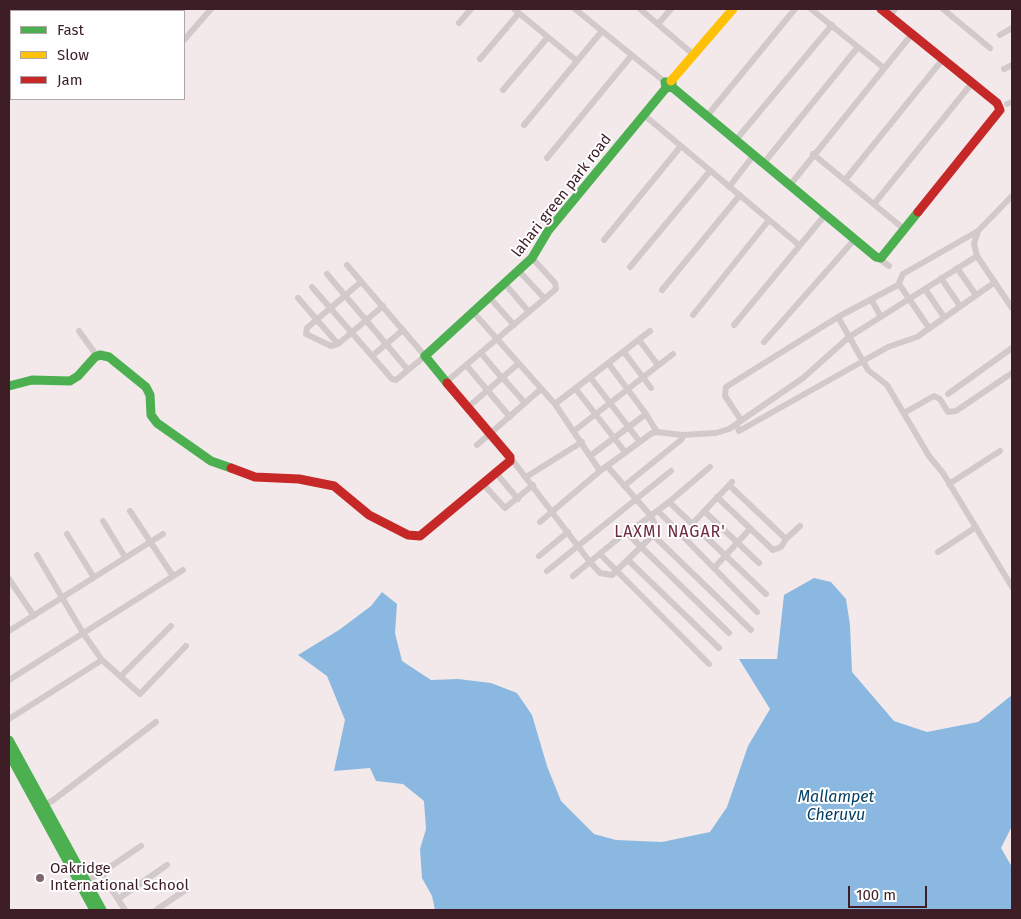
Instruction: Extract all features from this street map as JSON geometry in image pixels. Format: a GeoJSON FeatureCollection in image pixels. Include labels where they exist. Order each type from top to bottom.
{"type":"FeatureCollection","features":[{"type":"Feature","properties":{"kind":"street"},"geometry":{"type":"LineString","coordinates":[[185,39],[211,9]]}},
{"type":"Feature","properties":{"kind":"street"},"geometry":{"type":"LineString","coordinates":[[459,23],[471,9]]}},
{"type":"Feature","properties":{"kind":"street"},"geometry":{"type":"LineString","coordinates":[[575,9],[888,266]]}},
{"type":"Feature","properties":{"kind":"street"},"geometry":{"type":"LineString","coordinates":[[640,9],[694,55]]}},
{"type":"Feature","properties":{"kind":"street"},"geometry":{"type":"LineString","coordinates":[[658,24],[670,9]]}},
{"type":"Feature","properties":{"kind":"street","name":"lahari green park road"},"geometry":{"type":"LineString","coordinates":[[425,356],[532,258],[548,231],[668,84],[733,9]]}},
{"type":"Feature","properties":{"kind":"street"},"geometry":{"type":"LineString","coordinates":[[707,116],[795,9]]}},
{"type":"Feature","properties":{"kind":"street"},"geometry":{"type":"LineString","coordinates":[[811,9],[884,68]]}},
{"type":"Feature","properties":{"kind":"street"},"geometry":{"type":"LineString","coordinates":[[878,258],[882,256],[1000,110],[997,103],[912,34],[892,12],[881,9]]}},
{"type":"Feature","properties":{"kind":"street"},"geometry":{"type":"LineString","coordinates":[[943,9],[990,48]]}},
{"type":"Feature","properties":{"kind":"street"},"geometry":{"type":"LineString","coordinates":[[480,58],[516,11],[577,61]]}},
{"type":"Feature","properties":{"kind":"street"},"geometry":{"type":"LineString","coordinates":[[735,141],[832,25]]}},
{"type":"Feature","properties":{"kind":"street"},"geometry":{"type":"LineString","coordinates":[[1000,35],[1012,28]]}},
{"type":"Feature","properties":{"kind":"street"},"geometry":{"type":"LineString","coordinates":[[524,125],[602,31]]}},
{"type":"Feature","properties":{"kind":"street"},"geometry":{"type":"LineString","coordinates":[[790,185],[912,34]]}},
{"type":"Feature","properties":{"kind":"street"},"geometry":{"type":"LineString","coordinates":[[503,90],[548,37]]}},
{"type":"Feature","properties":{"kind":"street"},"geometry":{"type":"LineString","coordinates":[[764,164],[858,47]]}},
{"type":"Feature","properties":{"kind":"street"},"geometry":{"type":"LineString","coordinates":[[546,158],[632,55]]}},
{"type":"Feature","properties":{"kind":"street"},"geometry":{"type":"LineString","coordinates":[[845,180],[943,59]]}},
{"type":"Feature","properties":{"kind":"street"},"geometry":{"type":"LineString","coordinates":[[1004,69],[1012,65]]}},
{"type":"Feature","properties":{"kind":"street"},"geometry":{"type":"LineString","coordinates":[[874,204],[972,83]]}},
{"type":"Feature","properties":{"kind":"street"},"geometry":{"type":"LineString","coordinates":[[644,115],[799,245]]}},
{"type":"Feature","properties":{"kind":"street"},"geometry":{"type":"LineString","coordinates":[[604,240],[681,146]]}},
{"type":"Feature","properties":{"kind":"street"},"geometry":{"type":"LineString","coordinates":[[814,154],[904,229]]}},
{"type":"Feature","properties":{"kind":"street"},"geometry":{"type":"LineString","coordinates":[[729,187],[753,156]]}},
{"type":"Feature","properties":{"kind":"street"},"geometry":{"type":"LineString","coordinates":[[630,267],[710,171]]}},
{"type":"Feature","properties":{"kind":"street"},"geometry":{"type":"LineString","coordinates":[[662,290],[740,195]]}},
{"type":"Feature","properties":{"kind":"street"},"geometry":{"type":"LineString","coordinates":[[995,282],[912,339],[888,347],[740,431],[739,422],[725,396],[726,387],[838,317],[899,284],[903,274],[978,231],[1011,197]]}},
{"type":"Feature","properties":{"kind":"street"},"geometry":{"type":"LineString","coordinates":[[734,325],[825,214]]}},
{"type":"Feature","properties":{"kind":"street"},"geometry":{"type":"LineString","coordinates":[[693,315],[769,220]]}},
{"type":"Feature","properties":{"kind":"street"},"geometry":{"type":"LineString","coordinates":[[978,231],[974,244],[977,256],[1012,308]]}},
{"type":"Feature","properties":{"kind":"street"},"geometry":{"type":"LineString","coordinates":[[764,342],[855,239]]}},
{"type":"Feature","properties":{"kind":"street"},"geometry":{"type":"LineString","coordinates":[[540,522],[600,471],[625,452],[657,432],[682,435],[716,432],[739,422],[803,378],[849,337],[977,256]]}},
{"type":"Feature","properties":{"kind":"street"},"geometry":{"type":"LineString","coordinates":[[446,382],[556,289],[556,285],[532,258]]}},
{"type":"Feature","properties":{"kind":"street"},"geometry":{"type":"LineString","coordinates":[[347,265],[533,485],[590,562],[600,573],[612,575],[653,535],[656,527],[652,516],[607,466]]}},
{"type":"Feature","properties":{"kind":"street"},"geometry":{"type":"LineString","coordinates":[[957,268],[976,295]]}},
{"type":"Feature","properties":{"kind":"street"},"geometry":{"type":"LineString","coordinates":[[519,271],[544,298]]}},
{"type":"Feature","properties":{"kind":"street"},"geometry":{"type":"LineString","coordinates":[[327,274],[408,370]]}},
{"type":"Feature","properties":{"kind":"street"},"geometry":{"type":"LineString","coordinates":[[941,278],[960,306]]}},
{"type":"Feature","properties":{"kind":"street"},"geometry":{"type":"LineString","coordinates":[[361,282],[307,328],[306,334],[331,346],[338,344],[383,306]]}},
{"type":"Feature","properties":{"kind":"street"},"geometry":{"type":"LineString","coordinates":[[504,284],[529,312]]}},
{"type":"Feature","properties":{"kind":"street"},"geometry":{"type":"LineString","coordinates":[[899,284],[928,328]]}},
{"type":"Feature","properties":{"kind":"street"},"geometry":{"type":"LineString","coordinates":[[312,287],[394,380],[425,356]]}},
{"type":"Feature","properties":{"kind":"street"},"geometry":{"type":"LineString","coordinates":[[925,289],[944,317]]}},
{"type":"Feature","properties":{"kind":"street"},"geometry":{"type":"LineString","coordinates":[[298,298],[338,344]]}},
{"type":"Feature","properties":{"kind":"street"},"geometry":{"type":"LineString","coordinates":[[490,298],[514,325]]}},
{"type":"Feature","properties":{"kind":"street"},"geometry":{"type":"LineString","coordinates":[[871,299],[881,317]]}},
{"type":"Feature","properties":{"kind":"street"},"geometry":{"type":"LineString","coordinates":[[473,312],[555,404],[600,471]]}},
{"type":"Feature","properties":{"kind":"street"},"geometry":{"type":"LineString","coordinates":[[838,317],[871,373],[885,381],[929,456],[1010,577],[1012,587]]}},
{"type":"Feature","properties":{"kind":"street"},"geometry":{"type":"LineString","coordinates":[[372,356],[403,330]]}},
{"type":"Feature","properties":{"kind":"street"},"geometry":{"type":"LineString","coordinates":[[79,331],[97,356]]}},
{"type":"Feature","properties":{"kind":"street"},"geometry":{"type":"LineString","coordinates":[[555,404],[650,331]]}},
{"type":"Feature","properties":{"kind":"street"},"geometry":{"type":"LineString","coordinates":[[639,340],[658,365]]}},
{"type":"Feature","properties":{"kind":"street"},"geometry":{"type":"LineString","coordinates":[[948,394],[1012,348]]}},
{"type":"Feature","properties":{"kind":"street"},"geometry":{"type":"LineString","coordinates":[[624,352],[652,388]]}},
{"type":"Feature","properties":{"kind":"street"},"geometry":{"type":"LineString","coordinates":[[481,353],[525,403]]}},
{"type":"Feature","properties":{"kind":"street"},"geometry":{"type":"LineString","coordinates":[[574,431],[673,354]]}},
{"type":"Feature","properties":{"kind":"street"},"geometry":{"type":"LineString","coordinates":[[9,386],[32,380],[70,381],[97,356],[109,356],[141,381],[149,392],[153,419],[187,446],[211,460],[255,476],[294,478],[334,486],[369,515],[413,537],[420,536],[510,461],[510,457]]}},
{"type":"Feature","properties":{"kind":"street"},"geometry":{"type":"LineString","coordinates":[[468,408],[518,364]]}},
{"type":"Feature","properties":{"kind":"street"},"geometry":{"type":"LineString","coordinates":[[608,364],[646,414],[657,432]]}},
{"type":"Feature","properties":{"kind":"street"},"geometry":{"type":"LineString","coordinates":[[466,366],[510,417]]}},
{"type":"Feature","properties":{"kind":"street"},"geometry":{"type":"LineString","coordinates":[[904,413],[934,396],[940,399],[948,412],[956,411],[1012,373]]}},
{"type":"Feature","properties":{"kind":"street"},"geometry":{"type":"LineString","coordinates":[[590,377],[640,442]]}},
{"type":"Feature","properties":{"kind":"street"},"geometry":{"type":"LineString","coordinates":[[575,388],[625,452]]}},
{"type":"Feature","properties":{"kind":"street"},"geometry":{"type":"LineString","coordinates":[[477,445],[542,389]]}},
{"type":"Feature","properties":{"kind":"street"},"geometry":{"type":"LineString","coordinates":[[590,456],[646,414]]}},
{"type":"Feature","properties":{"kind":"street"},"geometry":{"type":"LineString","coordinates":[[624,486],[682,440]]}},
{"type":"Feature","properties":{"kind":"street"},"geometry":{"type":"LineString","coordinates":[[526,477],[582,442]]}},
{"type":"Feature","properties":{"kind":"street"},"geometry":{"type":"LineString","coordinates":[[949,484],[1000,451]]}},
{"type":"Feature","properties":{"kind":"street"},"geometry":{"type":"LineString","coordinates":[[573,576],[622,533],[628,533],[652,516],[710,467]]}},
{"type":"Feature","properties":{"kind":"street"},"geometry":{"type":"LineString","coordinates":[[496,472],[518,499]]}},
{"type":"Feature","properties":{"kind":"street"},"geometry":{"type":"LineString","coordinates":[[547,571],[671,472]]}},
{"type":"Feature","properties":{"kind":"street"},"geometry":{"type":"LineString","coordinates":[[693,523],[730,483],[786,539]]}},
{"type":"Feature","properties":{"kind":"street"},"geometry":{"type":"LineString","coordinates":[[482,484],[502,507],[510,506],[533,485]]}},
{"type":"Feature","properties":{"kind":"street"},"geometry":{"type":"LineString","coordinates":[[717,497],[773,550],[781,547],[786,539],[800,526]]}},
{"type":"Feature","properties":{"kind":"street"},"geometry":{"type":"LineString","coordinates":[[670,502],[766,594]]}},
{"type":"Feature","properties":{"kind":"street"},"geometry":{"type":"LineString","coordinates":[[130,511],[173,576]]}},
{"type":"Feature","properties":{"kind":"street"},"geometry":{"type":"LineString","coordinates":[[658,511],[757,612]]}},
{"type":"Feature","properties":{"kind":"street"},"geometry":{"type":"LineString","coordinates":[[704,511],[759,563]]}},
{"type":"Feature","properties":{"kind":"street"},"geometry":{"type":"LineString","coordinates":[[103,521],[125,557]]}},
{"type":"Feature","properties":{"kind":"street"},"geometry":{"type":"LineString","coordinates":[[938,552],[976,527]]}},
{"type":"Feature","properties":{"kind":"street"},"geometry":{"type":"LineString","coordinates":[[714,568],[750,529]]}},
{"type":"Feature","properties":{"kind":"street"},"geometry":{"type":"LineString","coordinates":[[539,556],[568,532]]}},
{"type":"Feature","properties":{"kind":"street"},"geometry":{"type":"LineString","coordinates":[[628,533],[729,633]]}},
{"type":"Feature","properties":{"kind":"street"},"geometry":{"type":"LineString","coordinates":[[67,534],[93,576]]}},
{"type":"Feature","properties":{"kind":"street"},"geometry":{"type":"LineString","coordinates":[[9,631],[162,534]]}},
{"type":"Feature","properties":{"kind":"street"},"geometry":{"type":"LineString","coordinates":[[653,535],[751,630]]}},
{"type":"Feature","properties":{"kind":"street"},"geometry":{"type":"LineString","coordinates":[[600,554],[710,664]]}},
{"type":"Feature","properties":{"kind":"street"},"geometry":{"type":"LineString","coordinates":[[37,555],[63,596],[83,633],[102,660],[137,693],[142,694],[186,646]]}},
{"type":"Feature","properties":{"kind":"street"},"geometry":{"type":"LineString","coordinates":[[628,560],[718,648]]}},
{"type":"Feature","properties":{"kind":"street"},"geometry":{"type":"LineString","coordinates":[[9,680],[183,570]]}},
{"type":"Feature","properties":{"kind":"street"},"geometry":{"type":"LineString","coordinates":[[9,579],[34,616]]}},
{"type":"Feature","properties":{"kind":"street"},"geometry":{"type":"LineString","coordinates":[[121,676],[171,626]]}},
{"type":"Feature","properties":{"kind":"street"},"geometry":{"type":"LineString","coordinates":[[9,720],[102,660]]}},
{"type":"Feature","properties":{"kind":"street"},"geometry":{"type":"LineString","coordinates":[[41,806],[156,722]]}},
{"type":"Feature","properties":{"kind":"street"},"geometry":{"type":"LineString","coordinates":[[9,740],[94,910]]}},
{"type":"Feature","properties":{"kind":"street"},"geometry":{"type":"LineString","coordinates":[[9,754],[102,910]]}},
{"type":"Feature","properties":{"kind":"street"},"geometry":{"type":"LineString","coordinates":[[84,882],[142,846]]}},
{"type":"Feature","properties":{"kind":"street"},"geometry":{"type":"LineString","coordinates":[[118,899],[167,865]]}},
{"type":"Feature","properties":{"kind":"street"},"geometry":{"type":"LineString","coordinates":[[101,873],[125,910]]}},
{"type":"Feature","properties":{"kind":"street"},"geometry":{"type":"LineString","coordinates":[[156,910],[188,889]]}},
{"type":"Feature","properties":{"kind":"water","name":"Mallampet Cheruvu"},"geometry":{"type":"Polygon","coordinates":[[[814,578],[831,582],[846,599],[850,625],[852,672],[894,721],[927,732],[978,722],[1012,695],[1012,826],[1001,848],[1012,867],[1012,910],[435,910],[432,896],[422,878],[420,849],[426,829],[424,801],[403,784],[376,781],[370,768],[334,771],[345,720],[327,676],[298,655],[339,630],[371,606],[382,592],[397,604],[395,633],[402,661],[431,680],[458,679],[491,683],[517,693],[532,715],[547,766],[561,801],[594,834],[616,840],[662,842],[710,832],[727,807],[748,746],[770,709],[739,659],[777,659],[784,595],[814,578]]]}},
{"type":"Feature","properties":{"kind":"traffic: fast"},"geometry":{"type":"LineString","coordinates":[[672,87],[666,88],[665,82],[672,82],[672,87],[876,257],[881,258],[918,212]]}},
{"type":"Feature","properties":{"kind":"traffic: fast"},"geometry":{"type":"LineString","coordinates":[[447,383],[425,356],[532,258],[548,231],[666,88]]}},
{"type":"Feature","properties":{"kind":"traffic: fast"},"geometry":{"type":"LineString","coordinates":[[9,386],[32,380],[70,381],[78,376],[95,357],[100,355],[109,357],[146,387],[150,395],[151,415],[157,423],[211,461],[231,468]]}},
{"type":"Feature","properties":{"kind":"traffic: fast"},"geometry":{"type":"LineString","coordinates":[[9,740],[102,910]]}},
{"type":"Feature","properties":{"kind":"traffic: fast"},"geometry":{"type":"LineString","coordinates":[[9,754],[94,910]]}},
{"type":"Feature","properties":{"kind":"traffic: slow"},"geometry":{"type":"LineString","coordinates":[[671,81],[733,9]]}},
{"type":"Feature","properties":{"kind":"traffic: jam"},"geometry":{"type":"LineString","coordinates":[[881,9],[997,103],[1000,110],[918,212]]}},
{"type":"Feature","properties":{"kind":"traffic: jam"},"geometry":{"type":"LineString","coordinates":[[231,468],[255,477],[299,479],[334,486],[369,515],[408,535],[420,536],[510,461],[510,457],[447,383]]}},
{"type":"Feature","properties":{"kind":"place","name":"Oakridge International School"},"geometry":{"type":"Point","coordinates":[40,878]}},
{"type":"Feature","properties":{"kind":"district","name":"LAXMI NAGAR'"},"geometry":{"type":"Point","coordinates":[670,533]}}]}
